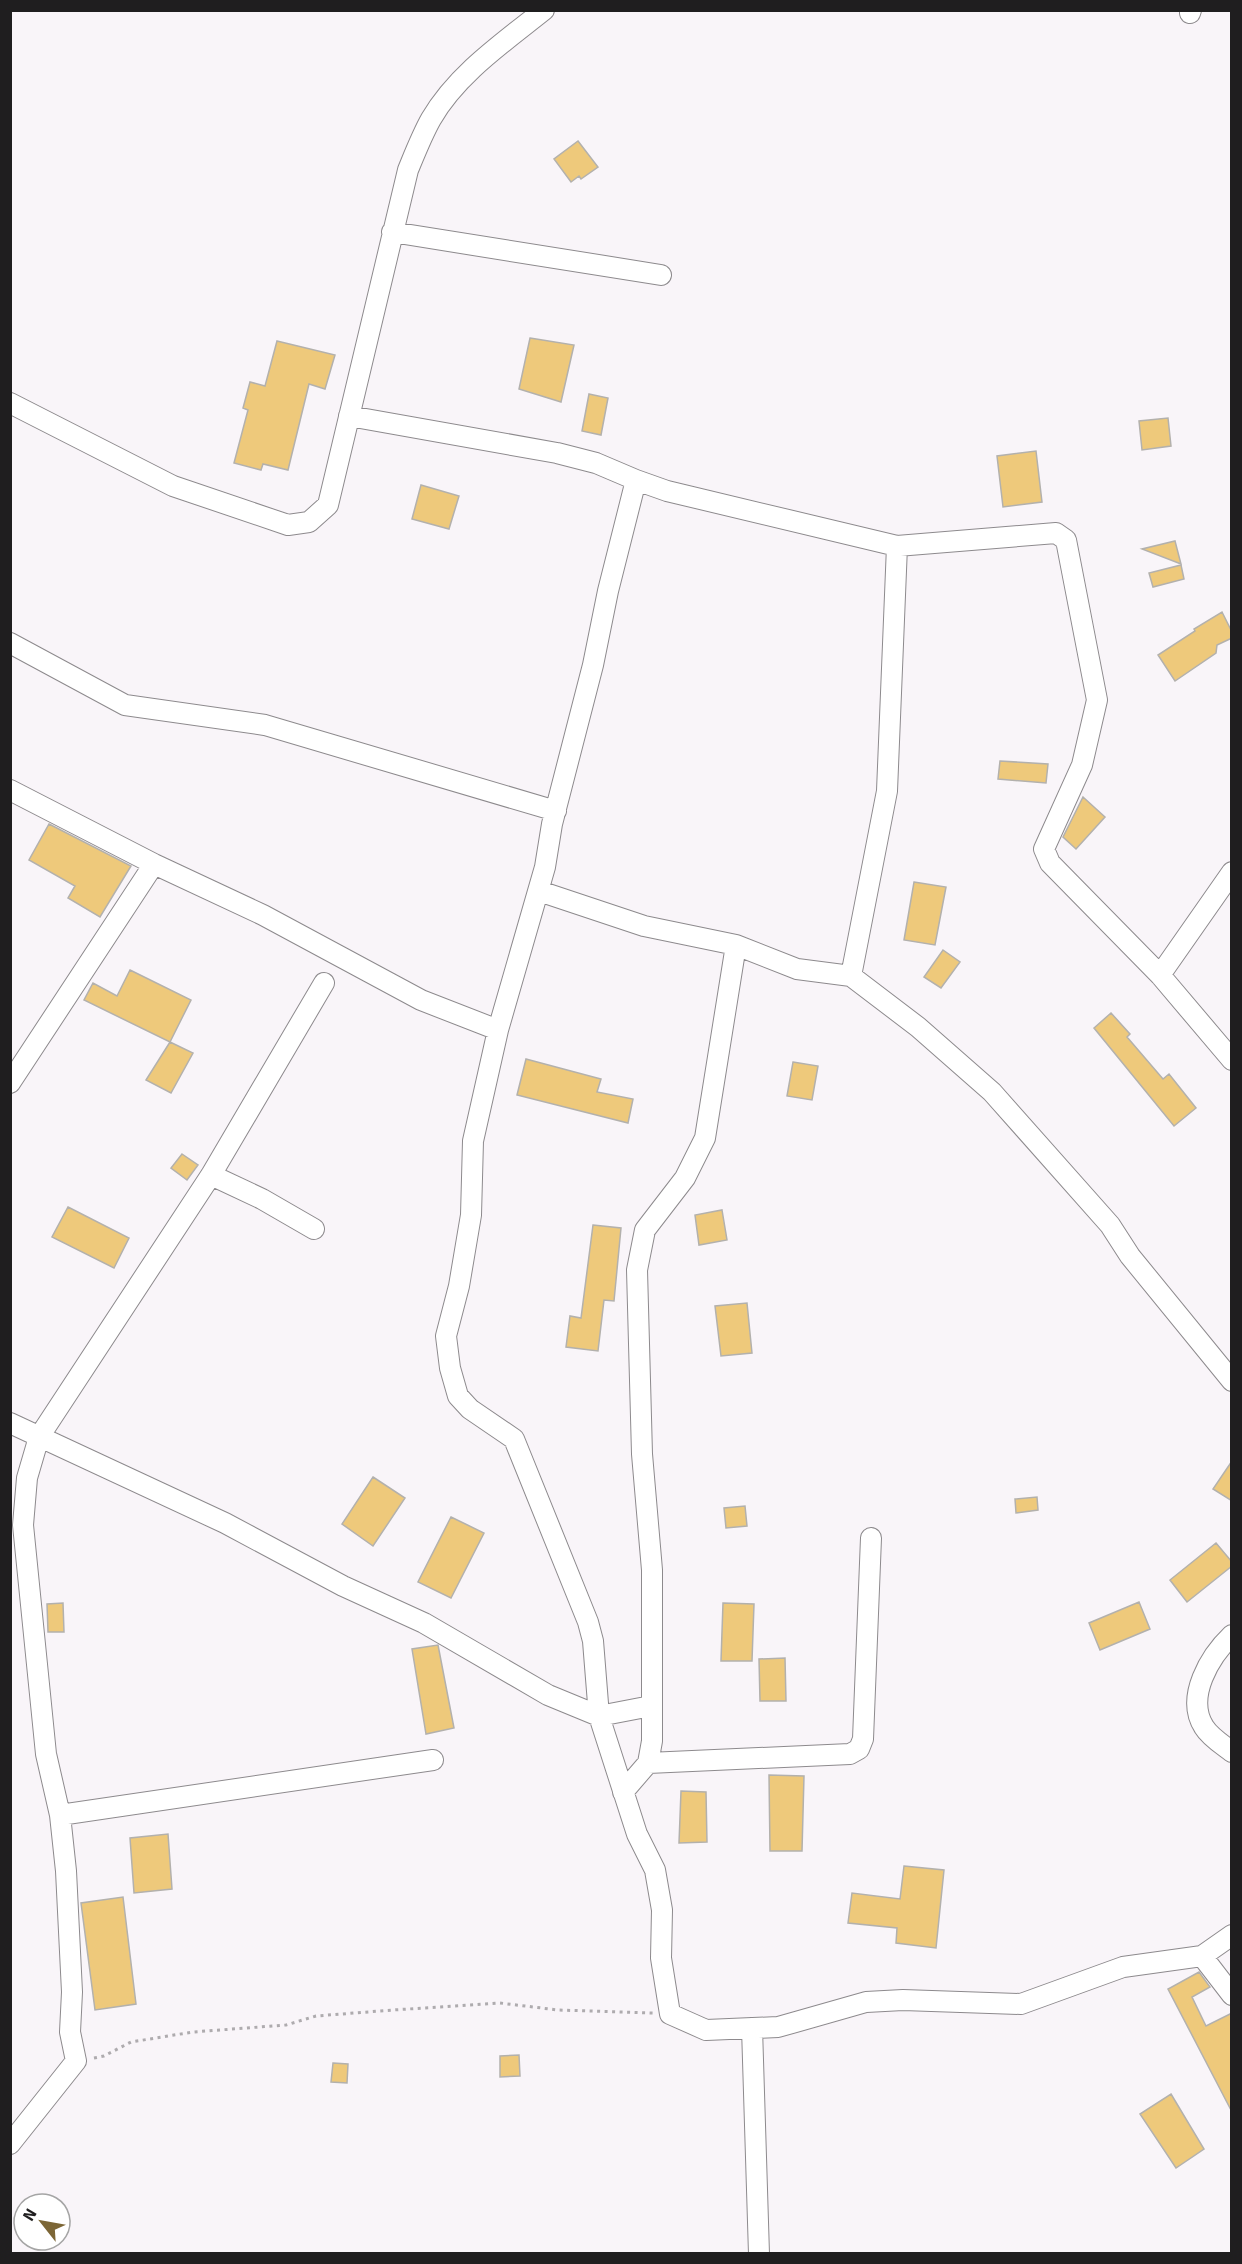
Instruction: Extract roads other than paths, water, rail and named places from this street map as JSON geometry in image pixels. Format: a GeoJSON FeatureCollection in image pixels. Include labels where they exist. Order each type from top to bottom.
{"type":"FeatureCollection","features":[{"type":"Feature","properties":{"kind":"street"},"geometry":{"type":"LineString","coordinates":[[10,403],[174,486],[288,525],[309,522],[328,505],[408,170],[431,119],[451,92],[486,57],[544,10]]}},
{"type":"Feature","properties":{"kind":"street"},"geometry":{"type":"LineString","coordinates":[[392,232],[662,275]]}},
{"type":"Feature","properties":{"kind":"street"},"geometry":{"type":"LineString","coordinates":[[349,416],[557,453],[596,463],[666,491],[897,546],[1056,533],[1066,540],[1097,700],[1082,765],[1044,849],[1050,863],[1071,887],[1160,975],[1232,1060]]}},
{"type":"Feature","properties":{"kind":"street"},"geometry":{"type":"LineString","coordinates":[[636,480],[556,811],[539,891],[498,1030],[473,1141],[471,1215],[459,1286],[446,1336],[454,1388],[463,1403],[509,1434],[517,1446],[588,1622],[593,1641],[599,1716],[637,1834],[655,1870],[662,1910],[661,1958],[670,2014],[706,2030],[778,2027],[866,2002],[903,2000],[1021,2004],[1123,1967],[1202,1956],[1232,1935]]}},
{"type":"Feature","properties":{"kind":"street"},"geometry":{"type":"LineString","coordinates":[[851,975],[886,791],[897,546]]}},
{"type":"Feature","properties":{"kind":"street"},"geometry":{"type":"LineString","coordinates":[[10,643],[126,705],[265,725],[556,811]]}},
{"type":"Feature","properties":{"kind":"street"},"geometry":{"type":"LineString","coordinates":[[10,790],[154,864],[263,915],[421,1000],[498,1030]]}},
{"type":"Feature","properties":{"kind":"street"},"geometry":{"type":"LineString","coordinates":[[10,1083],[154,864]]}},
{"type":"Feature","properties":{"kind":"street"},"geometry":{"type":"LineString","coordinates":[[1160,975],[1232,872]]}},
{"type":"Feature","properties":{"kind":"street"},"geometry":{"type":"LineString","coordinates":[[539,891],[644,926],[736,945],[797,969],[851,975],[918,1027],[992,1092],[1110,1225],[1130,1256],[1232,1381]]}},
{"type":"Feature","properties":{"kind":"street"},"geometry":{"type":"LineString","coordinates":[[623,1792],[648,1763],[652,1741],[652,1570],[642,1454],[637,1270],[645,1230],[686,1178],[705,1138],[736,945]]}},
{"type":"Feature","properties":{"kind":"street"},"geometry":{"type":"LineString","coordinates":[[10,2144],[76,2061],[70,2032],[72,1992],[69,1916],[60,1815],[46,1754],[23,1525],[27,1478],[39,1437],[212,1175],[324,983]]}},
{"type":"Feature","properties":{"kind":"street"},"geometry":{"type":"LineString","coordinates":[[212,1175],[262,1199],[314,1229]]}},
{"type":"Feature","properties":{"kind":"street"},"geometry":{"type":"LineString","coordinates":[[10,1423],[225,1523],[343,1586],[424,1623],[548,1695],[599,1716],[651,1706]]}},
{"type":"Feature","properties":{"kind":"street"},"geometry":{"type":"LineString","coordinates":[[648,1763],[850,1754],[859,1749],[863,1739],[871,1538]]}},
{"type":"Feature","properties":{"kind":"street"},"geometry":{"type":"LineString","coordinates":[[1232,1635],[1207,1667],[1199,1690],[1197,1711],[1204,1728],[1232,1752]]}},
{"type":"Feature","properties":{"kind":"street"},"geometry":{"type":"LineString","coordinates":[[60,1815],[433,1760]]}},
{"type":"Feature","properties":{"kind":"street"},"geometry":{"type":"LineString","coordinates":[[1202,1956],[1232,1995]]}},
{"type":"Feature","properties":{"kind":"street"},"geometry":{"type":"LineString","coordinates":[[752,2028],[759,2253]]}}]}
